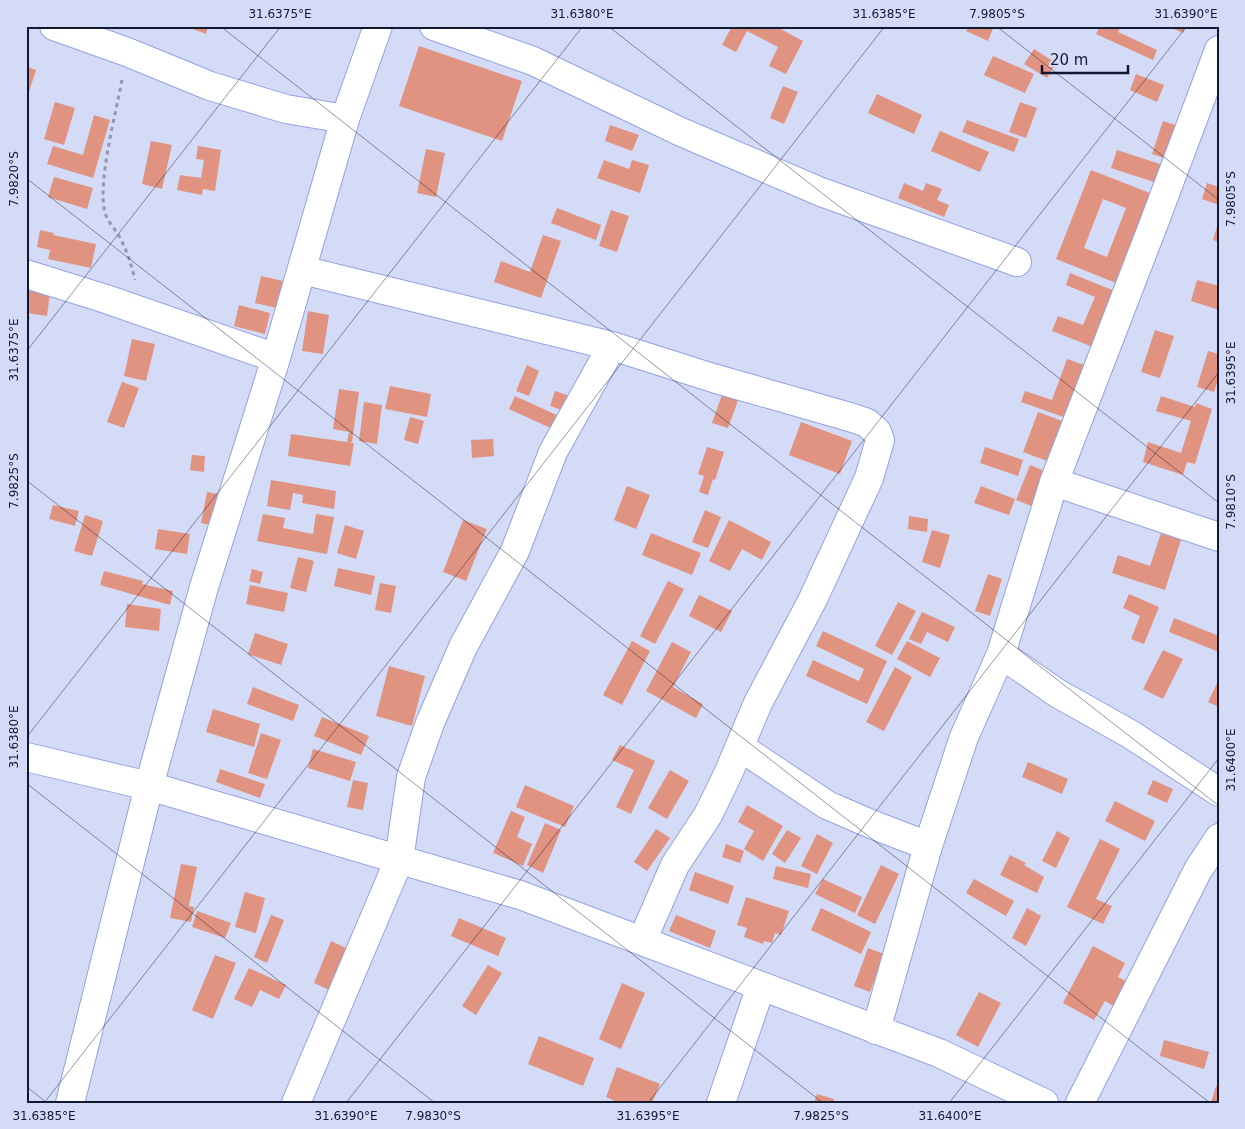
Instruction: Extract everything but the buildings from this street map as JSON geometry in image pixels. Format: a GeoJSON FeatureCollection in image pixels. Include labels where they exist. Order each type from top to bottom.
{"type":"FeatureCollection","features":[{"type":"Feature","properties":{"kind":"street"},"geometry":{"type":"LineString","coordinates":[[54,26],[127,52],[210,86],[286,109],[345,119]]}},
{"type":"Feature","properties":{"kind":"street"},"geometry":{"type":"LineString","coordinates":[[70,1103],[149,786],[204,587],[276,358],[345,119],[378,26]]}},
{"type":"Feature","properties":{"kind":"street"},"geometry":{"type":"LineString","coordinates":[[434,26],[534,61],[681,132],[821,192],[1017,262]]}},
{"type":"Feature","properties":{"kind":"street"},"geometry":{"type":"LineString","coordinates":[[876,1030],[928,846],[964,737],[1001,654],[1054,482],[1219,50]]}},
{"type":"Feature","properties":{"kind":"street"},"geometry":{"type":"LineString","coordinates":[[302,270],[612,346],[713,378],[853,418],[867,423],[877,432],[880,440],[865,487],[813,599],[758,704],[708,815],[675,865],[642,941]]}},
{"type":"Feature","properties":{"kind":"street"},"geometry":{"type":"LineString","coordinates":[[26,274],[141,311],[276,358]]}},
{"type":"Feature","properties":{"kind":"street"},"geometry":{"type":"LineString","coordinates":[[296,1103],[399,860],[411,777],[430,723],[463,647],[516,551],[553,452],[612,346]]}},
{"type":"Feature","properties":{"kind":"street"},"geometry":{"type":"LineString","coordinates":[[1054,482],[1219,537]]}},
{"type":"Feature","properties":{"kind":"street"},"geometry":{"type":"LineString","coordinates":[[1001,654],[1056,693],[1130,734],[1219,792]]}},
{"type":"Feature","properties":{"kind":"street"},"geometry":{"type":"LineString","coordinates":[[740,746],[827,805],[928,846]]}},
{"type":"Feature","properties":{"kind":"street"},"geometry":{"type":"LineString","coordinates":[[26,757],[149,786],[520,896],[938,1053],[1044,1103]]}},
{"type":"Feature","properties":{"kind":"street"},"geometry":{"type":"LineString","coordinates":[[1080,1103],[1198,870],[1219,838]]}},
{"type":"Feature","properties":{"kind":"street"},"geometry":{"type":"LineString","coordinates":[[720,1103],[761,986]]}},
{"type":"Feature","properties":{"kind":"path"},"geometry":{"type":"LineString","coordinates":[[127,52],[106,164],[103,203],[106,216],[129,256],[141,311]]}}]}
